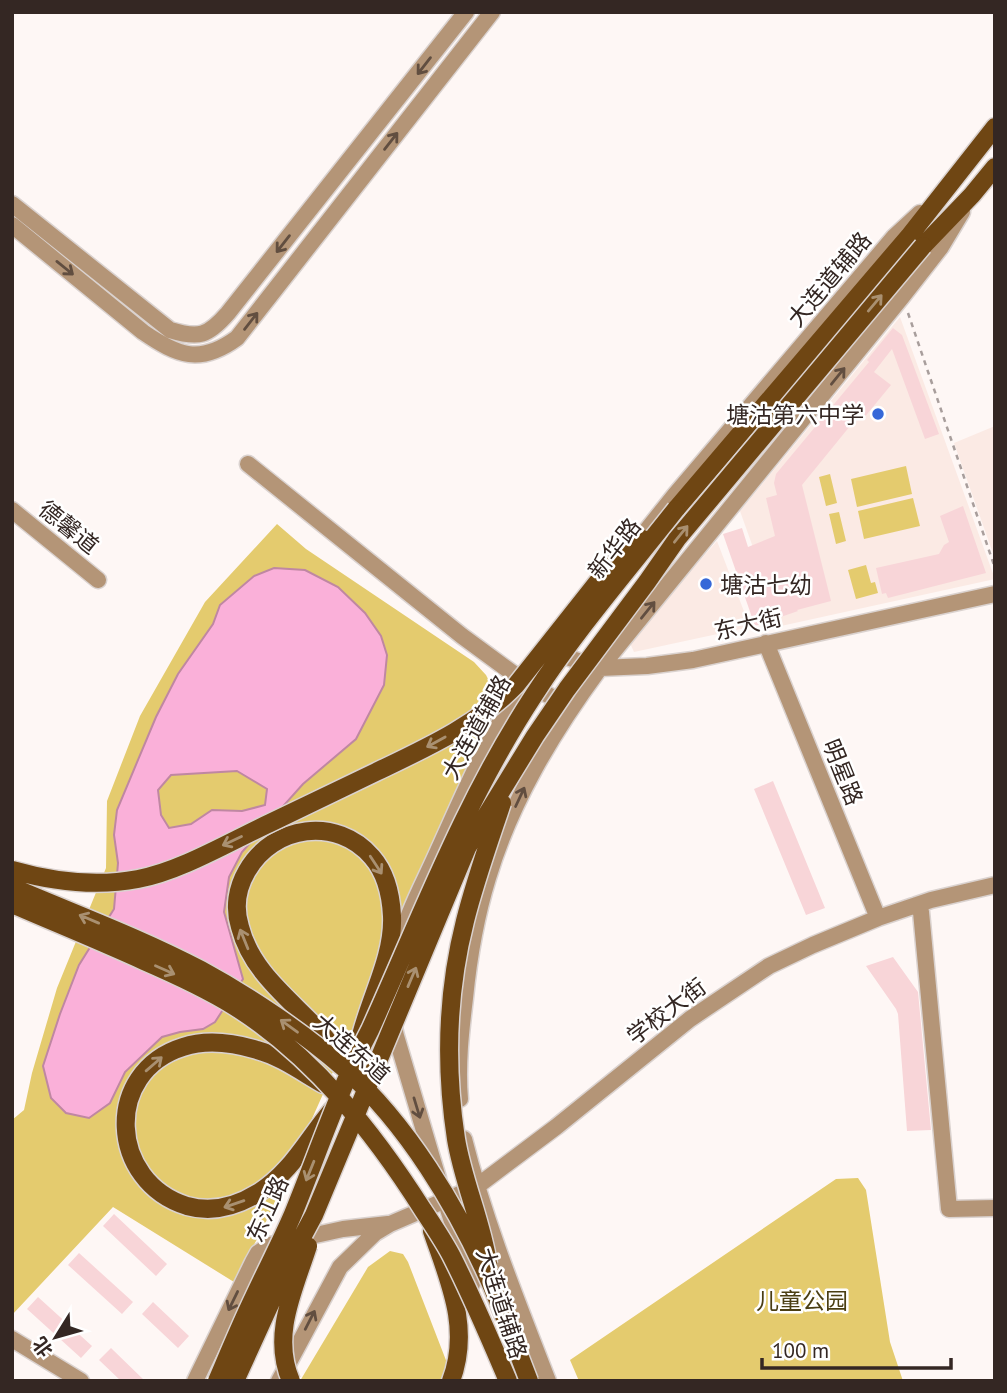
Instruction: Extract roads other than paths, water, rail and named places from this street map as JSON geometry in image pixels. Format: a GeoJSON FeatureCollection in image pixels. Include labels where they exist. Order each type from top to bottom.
{"type":"FeatureCollection","features":[{"type":"Feature","properties":{"kind":"main road","name":"新华路"},"geometry":{"type":"LineString","coordinates":[[376,1063],[467,848],[535,736],[677,539],[917,241],[954,179],[995,127]]}},
{"type":"Feature","properties":{"kind":"main road","name":"新华路"},"geometry":{"type":"LineString","coordinates":[[351,1063],[379,1011],[461,825],[533,695],[676,509],[917,241],[972,195],[995,167]]}},
{"type":"Feature","properties":{"kind":"main road"},"geometry":{"type":"LineString","coordinates":[[12,870],[48,879],[97,883],[122,882],[160,874],[401,761],[442,739],[476,719],[503,698],[607,570],[676,509]]}},
{"type":"Feature","properties":{"kind":"main road"},"geometry":{"type":"LineString","coordinates":[[490,1282],[482,1234],[466,1184],[456,1139],[451,1088],[450,1024],[464,923],[511,777]]}},
{"type":"Feature","properties":{"kind":"main road"},"geometry":{"type":"LineString","coordinates":[[296,832],[330,832],[358,845],[372,857],[388,888],[392,915],[391,936],[382,972],[351,1063],[261,970],[248,949],[239,926],[238,894],[250,866],[276,841],[296,832]]}},
{"type":"Feature","properties":{"kind":"main road","name":"大连东道"},"geometry":{"type":"LineString","coordinates":[[12,887],[201,970],[351,1063],[424,1164],[463,1229],[490,1282],[529,1381]]}},
{"type":"Feature","properties":{"kind":"main road","name":"大连东道"},"geometry":{"type":"LineString","coordinates":[[12,904],[209,991],[239,1009],[297,1053],[331,1088],[379,1146],[428,1218],[459,1271],[508,1381]]}},
{"type":"Feature","properties":{"kind":"main road"},"geometry":{"type":"LineString","coordinates":[[331,1088],[259,1050],[231,1043],[184,1046],[167,1054],[149,1068],[137,1083],[126,1114],[128,1144],[139,1172],[163,1196],[194,1208],[227,1208],[251,1198],[276,1180],[296,1159],[334,1107]]}},
{"type":"Feature","properties":{"kind":"main road","name":"东江路"},"geometry":{"type":"LineString","coordinates":[[217,1381],[324,1139],[351,1063]]}},
{"type":"Feature","properties":{"kind":"main road","name":"东江路"},"geometry":{"type":"LineString","coordinates":[[235,1381],[292,1256],[314,1215],[376,1063]]}},
{"type":"Feature","properties":{"kind":"main road"},"geometry":{"type":"LineString","coordinates":[[291,1381],[284,1358],[285,1322],[290,1298],[310,1240],[314,1215]]}},
{"type":"Feature","properties":{"kind":"main road"},"geometry":{"type":"LineString","coordinates":[[428,1218],[459,1319],[459,1349],[451,1381]]}},
{"type":"Feature","properties":{"kind":"street"},"geometry":{"type":"LineString","coordinates":[[12,204],[170,330],[187,335],[201,335],[218,325],[229,313],[466,12]]}},
{"type":"Feature","properties":{"kind":"street"},"geometry":{"type":"LineString","coordinates":[[12,225],[163,346],[183,354],[203,354],[220,350],[237,338],[492,12]]}},
{"type":"Feature","properties":{"kind":"street","name":"大连道辅路"},"geometry":{"type":"LineString","coordinates":[[503,1381],[396,1037],[388,1001],[400,942],[416,900],[483,752],[526,683],[666,506],[894,237],[954,179]]}},
{"type":"Feature","properties":{"kind":"street","name":"大连道辅路"},"geometry":{"type":"LineString","coordinates":[[548,1381],[476,1187],[462,1133],[458,1083],[463,1014],[468,965],[488,878],[506,828],[530,777],[571,708],[600,668],[902,297],[940,247],[972,195]]}},
{"type":"Feature","properties":{"kind":"street"},"geometry":{"type":"LineString","coordinates":[[248,464],[461,636],[526,683],[571,708]]}},
{"type":"Feature","properties":{"kind":"street","name":"德馨道"},"geometry":{"type":"LineString","coordinates":[[12,510],[98,580]]}},
{"type":"Feature","properties":{"kind":"street","name":"东大街"},"geometry":{"type":"LineString","coordinates":[[551,652],[600,668],[647,667],[693,660],[995,594]]}},
{"type":"Feature","properties":{"kind":"street","name":"明星路"},"geometry":{"type":"LineString","coordinates":[[766,643],[878,918]]}},
{"type":"Feature","properties":{"kind":"street","name":"学校大街"},"geometry":{"type":"LineString","coordinates":[[390,1224],[476,1187],[556,1127],[690,1019],[769,966],[878,918],[931,900],[995,885]]}},
{"type":"Feature","properties":{"kind":"street"},"geometry":{"type":"LineString","coordinates":[[916,905],[921,912],[949,1209],[995,1208]]}},
{"type":"Feature","properties":{"kind":"street"},"geometry":{"type":"LineString","coordinates":[[195,1381],[258,1253],[267,1246],[282,1242],[343,1229],[390,1224]]}},
{"type":"Feature","properties":{"kind":"street"},"geometry":{"type":"LineString","coordinates":[[279,1381],[340,1267],[375,1233],[390,1224]]}},
{"type":"Feature","properties":{"kind":"street"},"geometry":{"type":"LineString","coordinates":[[12,1339],[81,1381]]}},
{"type":"Feature","properties":{"kind":"street"},"geometry":{"type":"LineString","coordinates":[[12,1350],[63,1381]]}},
{"type":"Feature","properties":{"kind":"place","name":"塘沽第六中学"},"geometry":{"type":"Point","coordinates":[878,414]}},
{"type":"Feature","properties":{"kind":"place","name":"塘沽七幼"},"geometry":{"type":"Point","coordinates":[706,584]}},
{"type":"Feature","properties":{"kind":"park label","name":"儿童公园"},"geometry":{"type":"Point","coordinates":[802,1300]}}]}
